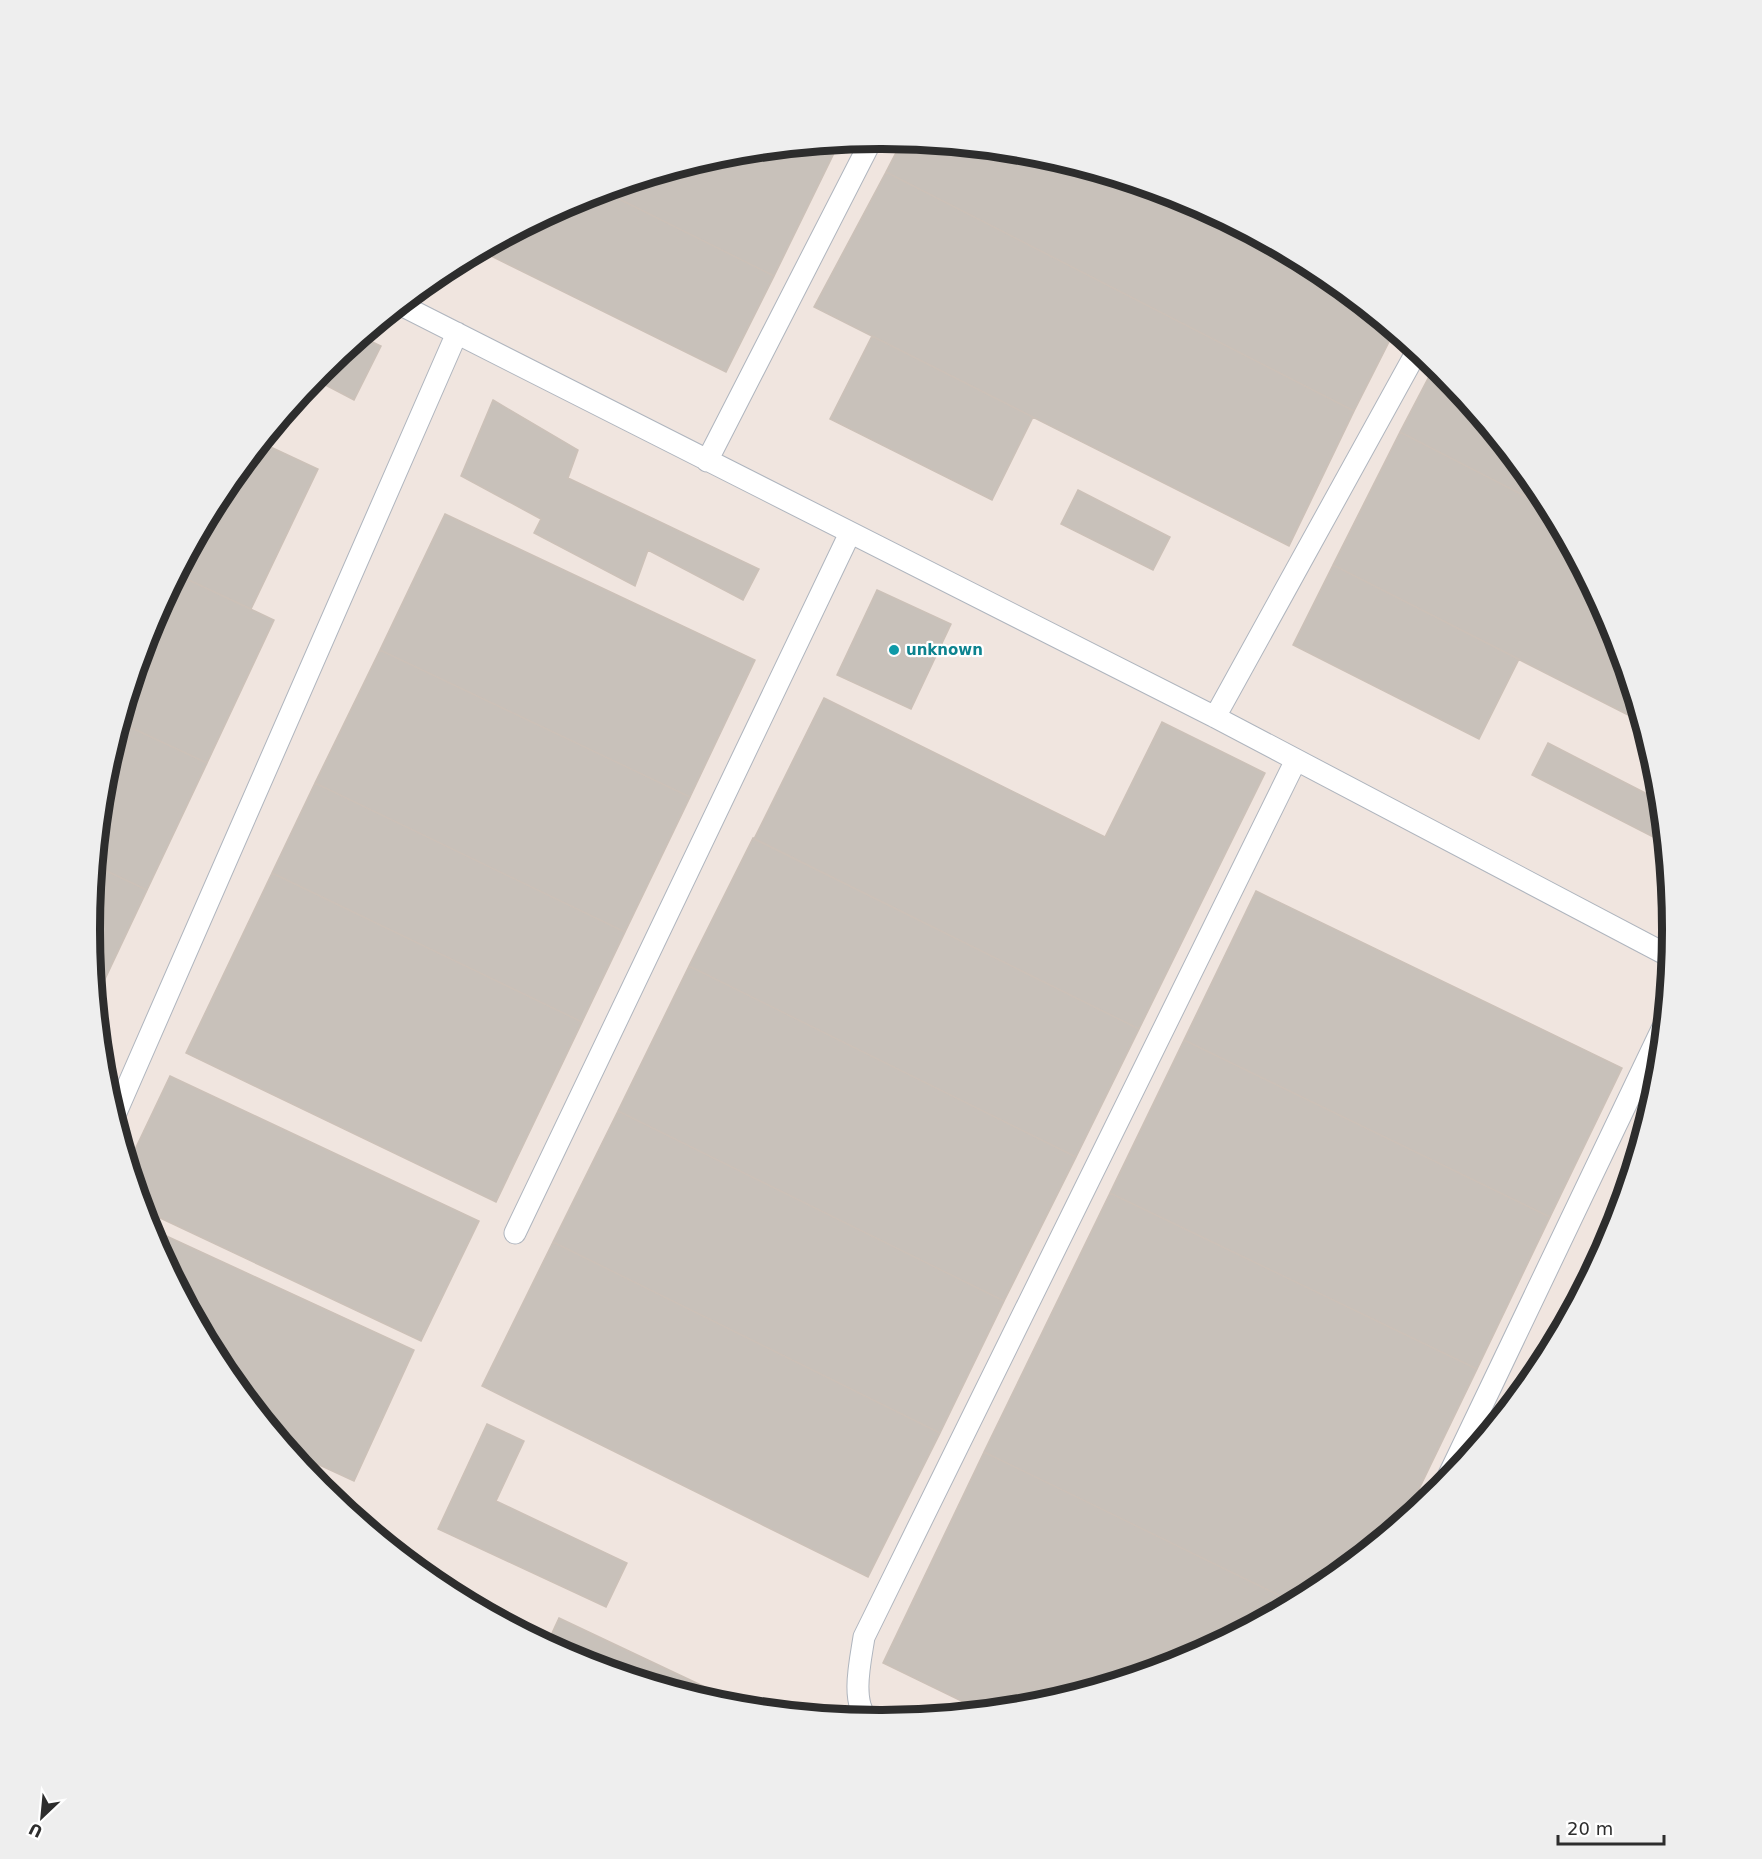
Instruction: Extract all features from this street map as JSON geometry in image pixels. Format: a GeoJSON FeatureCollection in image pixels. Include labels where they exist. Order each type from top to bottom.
{"type":"FeatureCollection","features":[{"type":"Feature","properties":{"kind":"lane"},"geometry":{"type":"LineString","coordinates":[[706,461],[867,150]]}},
{"type":"Feature","properties":{"kind":"lane"},"geometry":{"type":"LineString","coordinates":[[408,308],[1215,717],[1661,952]]}},
{"type":"Feature","properties":{"kind":"lane"},"geometry":{"type":"LineString","coordinates":[[120,1103],[458,333]]}},
{"type":"Feature","properties":{"kind":"lane"},"geometry":{"type":"LineString","coordinates":[[1215,717],[1413,359]]}},
{"type":"Feature","properties":{"kind":"lane"},"geometry":{"type":"LineString","coordinates":[[515,1233],[850,533]]}},
{"type":"Feature","properties":{"kind":"lane"},"geometry":{"type":"LineString","coordinates":[[862,1709],[857,1684],[864,1637],[1296,760]]}},
{"type":"Feature","properties":{"kind":"lane"},"geometry":{"type":"LineString","coordinates":[[1459,1453],[1652,1050]]}},
{"type":"Feature","properties":{"kind":"building"},"geometry":{"type":"Polygon","coordinates":[[[898,150],[932,151],[1033,164],[1132,190],[1226,229],[1271,254],[1315,281],[1391,339],[1354,411],[886,172],[898,150]]]}},
{"type":"Feature","properties":{"kind":"building"},"geometry":{"type":"Polygon","coordinates":[[[835,151],[774,276],[613,196],[679,176],[729,164],[835,151]]]}},
{"type":"Feature","properties":{"kind":"building"},"geometry":{"type":"Polygon","coordinates":[[[886,172],[1354,411],[1289,546],[814,307],[886,172]]]}},
{"type":"Feature","properties":{"kind":"building"},"geometry":{"type":"Polygon","coordinates":[[[613,196],[774,276],[726,372],[489,255],[536,229],[613,196]]]}},
{"type":"Feature","properties":{"kind":"building"},"geometry":{"type":"Polygon","coordinates":[[[872,336],[1033,417],[992,500],[830,419],[872,336]]]}},
{"type":"Feature","properties":{"kind":"building"},"geometry":{"type":"Polygon","coordinates":[[[369,340],[381,346],[354,400],[323,384],[369,340]]]}},
{"type":"Feature","properties":{"kind":"building"},"geometry":{"type":"Polygon","coordinates":[[[1430,375],[1468,415],[1500,454],[1533,500],[1400,432],[1430,375]]]}},
{"type":"Feature","properties":{"kind":"building"},"geometry":{"type":"Polygon","coordinates":[[[493,400],[578,450],[568,478],[759,569],[743,600],[648,550],[635,586],[534,533],[541,519],[461,476],[493,400]]]}},
{"type":"Feature","properties":{"kind":"building"},"geometry":{"type":"Polygon","coordinates":[[[1400,432],[1533,500],[1581,584],[1602,631],[1632,717],[1333,565],[1400,432]]]}},
{"type":"Feature","properties":{"kind":"building"},"geometry":{"type":"Polygon","coordinates":[[[269,446],[318,469],[251,609],[184,578],[232,496],[269,446]]]}},
{"type":"Feature","properties":{"kind":"building"},"geometry":{"type":"Polygon","coordinates":[[[1078,490],[1170,537],[1153,570],[1061,524],[1078,490]]]}},
{"type":"Feature","properties":{"kind":"building"},"geometry":{"type":"Polygon","coordinates":[[[445,514],[755,660],[690,797],[380,650],[445,514]]]}},
{"type":"Feature","properties":{"kind":"building"},"geometry":{"type":"Polygon","coordinates":[[[1333,565],[1519,659],[1479,739],[1293,645],[1333,565]]]}},
{"type":"Feature","properties":{"kind":"building"},"geometry":{"type":"Polygon","coordinates":[[[184,578],[274,620],[207,763],[127,726],[160,631],[184,578]]]}},
{"type":"Feature","properties":{"kind":"building","name":"unknown"},"geometry":{"type":"Polygon","coordinates":[[[877,590],[951,624],[911,709],[837,675],[877,590]]]}},
{"type":"Feature","properties":{"kind":"building"},"geometry":{"type":"Polygon","coordinates":[[[380,650],[690,797],[625,932],[315,783],[380,650]]]}},
{"type":"Feature","properties":{"kind":"building"},"geometry":{"type":"Polygon","coordinates":[[[824,698],[1105,837],[1162,722],[1265,773],[1139,1029],[754,839],[824,698]]]}},
{"type":"Feature","properties":{"kind":"building"},"geometry":{"type":"Polygon","coordinates":[[[127,726],[207,763],[147,890],[103,869],[115,777],[127,726]]]}},
{"type":"Feature","properties":{"kind":"building"},"geometry":{"type":"Polygon","coordinates":[[[1548,743],[1650,795],[1656,838],[1532,775],[1548,743]]]}},
{"type":"Feature","properties":{"kind":"building"},"geometry":{"type":"Polygon","coordinates":[[[315,783],[625,932],[582,1022],[272,873],[315,783]]]}},
{"type":"Feature","properties":{"kind":"building"},"geometry":{"type":"Polygon","coordinates":[[[753,838],[1139,1029],[1076,1157],[689,966],[753,838]]]}},
{"type":"Feature","properties":{"kind":"building"},"geometry":{"type":"Polygon","coordinates":[[[103,869],[147,890],[102,985],[100,930],[103,869]]]}},
{"type":"Feature","properties":{"kind":"building"},"geometry":{"type":"Polygon","coordinates":[[[272,873],[582,1022],[496,1202],[186,1053],[272,873]]]}},
{"type":"Feature","properties":{"kind":"building"},"geometry":{"type":"Polygon","coordinates":[[[1256,891],[1622,1068],[1550,1217],[1184,1040],[1256,891]]]}},
{"type":"Feature","properties":{"kind":"building"},"geometry":{"type":"Polygon","coordinates":[[[689,966],[1076,1157],[1004,1301],[618,1111],[689,966]]]}},
{"type":"Feature","properties":{"kind":"building"},"geometry":{"type":"Polygon","coordinates":[[[1184,1040],[1550,1217],[1477,1369],[1110,1193],[1184,1040]]]}},
{"type":"Feature","properties":{"kind":"building"},"geometry":{"type":"Polygon","coordinates":[[[170,1076],[479,1221],[421,1341],[155,1216],[133,1153],[170,1076]]]}},
{"type":"Feature","properties":{"kind":"building"},"geometry":{"type":"Polygon","coordinates":[[[618,1111],[1004,1301],[940,1433],[553,1242],[618,1111]]]}},
{"type":"Feature","properties":{"kind":"building"},"geometry":{"type":"Polygon","coordinates":[[[1110,1193],[1477,1369],[1414,1499],[1356,1549],[1283,1597],[984,1452],[1110,1193]]]}},
{"type":"Feature","properties":{"kind":"building"},"geometry":{"type":"Polygon","coordinates":[[[163,1234],[414,1350],[354,1481],[310,1461],[262,1405],[205,1320],[163,1234]]]}},
{"type":"Feature","properties":{"kind":"building"},"geometry":{"type":"Polygon","coordinates":[[[553,1242],[940,1433],[868,1577],[482,1386],[553,1242]]]}},
{"type":"Feature","properties":{"kind":"building"},"geometry":{"type":"Polygon","coordinates":[[[487,1424],[524,1441],[496,1501],[627,1563],[606,1607],[438,1529],[487,1424]]]}},
{"type":"Feature","properties":{"kind":"building"},"geometry":{"type":"Polygon","coordinates":[[[984,1452],[1283,1597],[1226,1630],[1180,1651],[1132,1669],[1033,1695],[968,1704],[883,1663],[984,1452]]]}},
{"type":"Feature","properties":{"kind":"building"},"geometry":{"type":"Polygon","coordinates":[[[559,1618],[715,1692],[630,1669],[550,1637],[559,1618]]]}},
{"type":"Feature","properties":{"kind":"place","name":"unknown"},"geometry":{"type":"Point","coordinates":[894,650]}}]}
